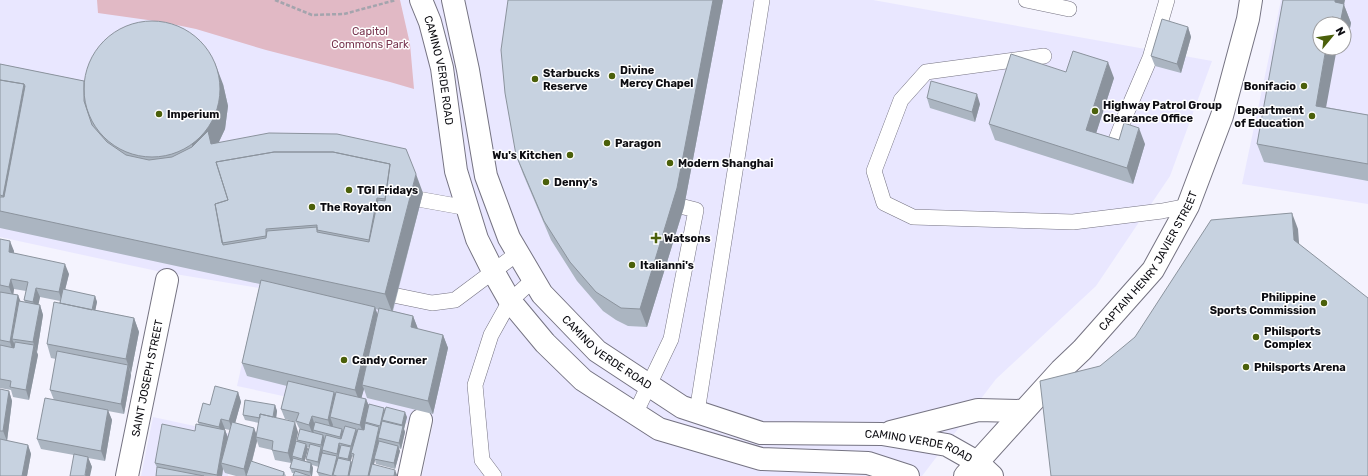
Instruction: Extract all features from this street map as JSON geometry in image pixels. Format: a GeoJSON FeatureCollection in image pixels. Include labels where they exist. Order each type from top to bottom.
{"type":"FeatureCollection","features":[{"type":"Feature","properties":{"kind":"street","name":"CAMINO VERDE ROAD"},"geometry":{"type":"LineString","coordinates":[[422,0],[430,22],[442,68],[456,171],[477,239],[510,301],[545,343],[583,380],[659,429],[761,459],[868,463],[908,476]]}},
{"type":"Feature","properties":{"kind":"street","name":"CAMINO VERDE ROAD"},"geometry":{"type":"LineString","coordinates":[[454,0],[468,70],[486,176],[509,238],[542,294],[598,351],[682,407],[761,433],[882,434],[947,445],[978,471]]}},
{"type":"Feature","properties":{"kind":"street","name":"CAPTAIN HENRY JAVIER STREET"},"geometry":{"type":"LineString","coordinates":[[978,471],[1023,411],[1082,350],[1153,270],[1188,206],[1222,116],[1252,0]]}},
{"type":"Feature","properties":{"kind":"street","name":"SAINT JOSEPH STREET"},"geometry":{"type":"LineString","coordinates":[[127,476],[167,280]]}},
{"type":"Feature","properties":{"kind":"street"},"geometry":{"type":"LineString","coordinates":[[882,434],[978,410],[1023,411]]}},
{"type":"Feature","properties":{"kind":"street"},"geometry":{"type":"LineString","coordinates":[[409,476],[421,420]]}},
{"type":"Feature","properties":{"kind":"lane"},"geometry":{"type":"LineString","coordinates":[[697,412],[762,0]]}},
{"type":"Feature","properties":{"kind":"lane"},"geometry":{"type":"LineString","coordinates":[[1026,0],[1069,9]]}},
{"type":"Feature","properties":{"kind":"lane"},"geometry":{"type":"LineString","coordinates":[[1116,140],[1150,58],[1167,0]]}},
{"type":"Feature","properties":{"kind":"lane"},"geometry":{"type":"LineString","coordinates":[[1044,56],[926,72],[901,100],[874,171],[884,203],[913,217],[1073,222],[1162,211],[1188,206]]}},
{"type":"Feature","properties":{"kind":"lane"},"geometry":{"type":"LineString","coordinates":[[396,195],[468,208]]}},
{"type":"Feature","properties":{"kind":"lane"},"geometry":{"type":"LineString","coordinates":[[635,414],[671,339],[696,210],[684,207]]}},
{"type":"Feature","properties":{"kind":"lane"},"geometry":{"type":"LineString","coordinates":[[393,295],[432,303],[455,300],[518,253]]}},
{"type":"Feature","properties":{"kind":"lane"},"geometry":{"type":"LineString","coordinates":[[494,476],[482,460],[475,385],[491,335],[510,301],[533,280]]}},
{"type":"Feature","properties":{"kind":"path"},"geometry":{"type":"LineString","coordinates":[[276,0],[312,15],[344,14],[395,0]]}},
{"type":"Feature","properties":{"kind":"shaded area"},"geometry":{"type":"Polygon","coordinates":[[[0,0],[873,0],[1212,61],[1170,176],[1096,286],[996,379],[922,476],[422,476],[435,414],[431,428],[237,386],[259,288],[157,271],[0,237],[0,0]]]}},
{"type":"Feature","properties":{"kind":"shaded area","name":"Department of Education"},"geometry":{"type":"Polygon","coordinates":[[[1281,0],[1368,0],[1368,204],[1242,184],[1281,0]]]}},
{"type":"Feature","properties":{"kind":"shaded area"},"geometry":{"type":"Polygon","coordinates":[[[153,417],[236,435],[228,476],[141,476],[153,417]]]}},
{"type":"Feature","properties":{"kind":"green space","name":"Capitol Commons Park"},"geometry":{"type":"Polygon","coordinates":[[[97,0],[400,0],[410,44],[414,89],[266,50],[196,29],[162,22],[98,13],[97,0]]]}},
{"type":"Feature","properties":{"kind":"building","name":"Paragon"},"geometry":{"type":"Polygon","coordinates":[[[508,0],[713,0],[677,188],[640,309],[621,308],[596,292],[570,262],[544,221],[516,155],[505,93],[501,50],[508,0]]]}},
{"type":"Feature","properties":{"kind":"building","name":"Bonifacio"},"geometry":{"type":"Polygon","coordinates":[[[1283,0],[1335,0],[1335,2],[1344,4],[1342,16],[1312,16],[1312,56],[1325,56],[1316,106],[1368,115],[1368,164],[1257,144],[1283,0]]]}},
{"type":"Feature","properties":{"kind":"building"},"geometry":{"type":"Polygon","coordinates":[[[1162,19],[1188,27],[1177,64],[1151,56],[1162,19]]]}},
{"type":"Feature","properties":{"kind":"building","name":"Imperium"},"geometry":{"type":"Polygon","coordinates":[[[145,21],[159,21],[178,26],[190,32],[205,46],[215,63],[219,76],[219,102],[215,115],[209,127],[195,142],[190,146],[172,154],[159,157],[145,157],[126,152],[114,146],[99,132],[95,127],[87,109],[84,96],[84,82],[89,63],[95,51],[109,36],[114,32],[132,24],[145,21]]]}},
{"type":"Feature","properties":{"kind":"building"},"geometry":{"type":"Polygon","coordinates":[[[1073,51],[1108,62],[1086,130],[1119,140],[1124,123],[1139,128],[1127,168],[989,124],[1011,54],[1066,72],[1073,51]]]}},
{"type":"Feature","properties":{"kind":"building"},"geometry":{"type":"Polygon","coordinates":[[[0,64],[84,81],[84,101],[92,125],[107,142],[126,155],[149,160],[172,157],[192,147],[208,131],[211,144],[269,133],[337,134],[406,149],[416,174],[385,294],[0,211],[0,197],[4,197],[25,86],[24,84],[0,80],[0,64]],[[274,152],[216,162],[228,200],[215,204],[223,245],[266,238],[267,231],[317,227],[317,232],[369,242],[378,200],[385,201],[390,164],[333,152],[274,152]]]}},
{"type":"Feature","properties":{"kind":"building"},"geometry":{"type":"Polygon","coordinates":[[[0,80],[24,84],[3,196],[0,195],[0,80]]]}},
{"type":"Feature","properties":{"kind":"building"},"geometry":{"type":"Polygon","coordinates":[[[931,81],[977,94],[972,112],[927,98],[931,81]]]}},
{"type":"Feature","properties":{"kind":"building","name":"The Royalton"},"geometry":{"type":"Polygon","coordinates":[[[274,152],[333,152],[390,164],[385,199],[377,198],[369,240],[317,230],[317,225],[266,229],[266,236],[222,243],[215,204],[228,200],[216,162],[274,152]]]}},
{"type":"Feature","properties":{"kind":"building","name":"Philsports Complex"},"geometry":{"type":"Polygon","coordinates":[[[1292,213],[1294,240],[1368,298],[1368,476],[1051,476],[1040,381],[1100,366],[1135,337],[1211,220],[1292,213]]]}},
{"type":"Feature","properties":{"kind":"building"},"geometry":{"type":"Polygon","coordinates":[[[0,239],[10,241],[9,252],[65,264],[59,292],[36,288],[33,302],[24,300],[28,282],[11,279],[9,287],[0,285],[0,239]]]}},
{"type":"Feature","properties":{"kind":"building"},"geometry":{"type":"Polygon","coordinates":[[[261,280],[375,307],[355,390],[242,363],[261,280]]]}},
{"type":"Feature","properties":{"kind":"building"},"geometry":{"type":"Polygon","coordinates":[[[63,289],[95,296],[92,310],[60,303],[63,289]]]}},
{"type":"Feature","properties":{"kind":"building"},"geometry":{"type":"Polygon","coordinates":[[[0,292],[18,295],[10,342],[0,340],[0,292]]]}},
{"type":"Feature","properties":{"kind":"building"},"geometry":{"type":"Polygon","coordinates":[[[19,301],[40,305],[33,342],[12,339],[19,301]]]}},
{"type":"Feature","properties":{"kind":"building"},"geometry":{"type":"Polygon","coordinates":[[[54,302],[134,318],[126,359],[47,344],[54,302]]]}},
{"type":"Feature","properties":{"kind":"building"},"geometry":{"type":"Polygon","coordinates":[[[379,308],[413,316],[411,327],[443,335],[428,401],[362,385],[379,308]]]}},
{"type":"Feature","properties":{"kind":"building"},"geometry":{"type":"Polygon","coordinates":[[[15,342],[34,345],[26,390],[10,387],[11,381],[0,379],[0,345],[14,348],[15,342]]]}},
{"type":"Feature","properties":{"kind":"building"},"geometry":{"type":"Polygon","coordinates":[[[57,351],[128,365],[121,404],[50,390],[57,351]]]}},
{"type":"Feature","properties":{"kind":"building"},"geometry":{"type":"Polygon","coordinates":[[[288,381],[334,392],[328,420],[312,416],[309,425],[296,421],[299,413],[281,409],[288,381]]]}},
{"type":"Feature","properties":{"kind":"building"},"geometry":{"type":"Polygon","coordinates":[[[215,386],[238,392],[229,421],[221,419],[219,427],[198,422],[203,403],[210,405],[215,386]]]}},
{"type":"Feature","properties":{"kind":"building"},"geometry":{"type":"Polygon","coordinates":[[[0,389],[9,391],[3,431],[0,431],[0,389]]]}},
{"type":"Feature","properties":{"kind":"building"},"geometry":{"type":"Polygon","coordinates":[[[336,392],[366,399],[360,425],[330,417],[336,392]]]}},
{"type":"Feature","properties":{"kind":"building"},"geometry":{"type":"Polygon","coordinates":[[[45,398],[108,410],[101,451],[37,439],[45,398]]]}},
{"type":"Feature","properties":{"kind":"building"},"geometry":{"type":"Polygon","coordinates":[[[245,400],[275,405],[273,417],[260,414],[260,418],[243,415],[245,400]]]}},
{"type":"Feature","properties":{"kind":"building"},"geometry":{"type":"Polygon","coordinates":[[[369,404],[384,408],[380,426],[365,422],[369,404]]]}},
{"type":"Feature","properties":{"kind":"building"},"geometry":{"type":"Polygon","coordinates":[[[386,407],[405,412],[402,425],[382,420],[386,407]]]}},
{"type":"Feature","properties":{"kind":"building"},"geometry":{"type":"Polygon","coordinates":[[[260,414],[295,422],[288,453],[272,450],[273,441],[256,437],[260,414]]]}},
{"type":"Feature","properties":{"kind":"building"},"geometry":{"type":"Polygon","coordinates":[[[382,421],[403,426],[399,443],[378,438],[382,421]]]}},
{"type":"Feature","properties":{"kind":"building"},"geometry":{"type":"Polygon","coordinates":[[[232,422],[254,428],[244,469],[221,463],[232,422]]]}},
{"type":"Feature","properties":{"kind":"building"},"geometry":{"type":"Polygon","coordinates":[[[315,422],[342,429],[340,437],[313,430],[315,422]]]}},
{"type":"Feature","properties":{"kind":"building"},"geometry":{"type":"Polygon","coordinates":[[[365,423],[379,427],[368,476],[349,476],[354,454],[351,453],[358,429],[364,430],[365,423]]]}},
{"type":"Feature","properties":{"kind":"building"},"geometry":{"type":"Polygon","coordinates":[[[162,424],[195,431],[196,424],[225,430],[217,475],[155,463],[162,424]]]}},
{"type":"Feature","properties":{"kind":"building"},"geometry":{"type":"Polygon","coordinates":[[[345,426],[356,429],[351,446],[339,443],[337,454],[322,450],[326,435],[341,439],[345,426]]]}},
{"type":"Feature","properties":{"kind":"building"},"geometry":{"type":"Polygon","coordinates":[[[300,429],[323,435],[321,445],[297,440],[300,429]]]}},
{"type":"Feature","properties":{"kind":"building"},"geometry":{"type":"Polygon","coordinates":[[[0,439],[28,445],[22,476],[0,476],[0,439]]]}},
{"type":"Feature","properties":{"kind":"building"},"geometry":{"type":"Polygon","coordinates":[[[296,441],[306,444],[302,459],[292,456],[296,441]]]}},
{"type":"Feature","properties":{"kind":"building"},"geometry":{"type":"Polygon","coordinates":[[[379,441],[398,446],[394,463],[374,459],[379,441]]]}},
{"type":"Feature","properties":{"kind":"building"},"geometry":{"type":"Polygon","coordinates":[[[310,444],[321,447],[318,462],[306,459],[310,444]]]}},
{"type":"Feature","properties":{"kind":"building"},"geometry":{"type":"Polygon","coordinates":[[[341,445],[351,447],[348,459],[338,457],[341,445]]]}},
{"type":"Feature","properties":{"kind":"building"},"geometry":{"type":"Polygon","coordinates":[[[322,453],[337,456],[332,476],[317,472],[322,453]]]}},
{"type":"Feature","properties":{"kind":"building"},"geometry":{"type":"Polygon","coordinates":[[[74,454],[88,457],[85,475],[88,476],[70,476],[74,454]]]}},
{"type":"Feature","properties":{"kind":"building"},"geometry":{"type":"Polygon","coordinates":[[[293,458],[311,463],[310,472],[290,468],[293,458]]]}},
{"type":"Feature","properties":{"kind":"building"},"geometry":{"type":"Polygon","coordinates":[[[338,458],[351,461],[348,476],[333,475],[338,458]]]}},
{"type":"Feature","properties":{"kind":"building"},"geometry":{"type":"Polygon","coordinates":[[[251,461],[284,472],[283,476],[246,476],[251,461]]]}},
{"type":"Feature","properties":{"kind":"building"},"geometry":{"type":"Polygon","coordinates":[[[372,464],[395,470],[394,476],[369,476],[372,464]]]}},
{"type":"Feature","properties":{"kind":"building"},"geometry":{"type":"Polygon","coordinates":[[[157,467],[204,476],[156,476],[157,467]]]}},
{"type":"Feature","properties":{"kind":"building"},"geometry":{"type":"Polygon","coordinates":[[[295,471],[310,476],[293,476],[295,471]]]}},
{"type":"Feature","properties":{"kind":"place","name":"Divine Mercy Chapel"},"geometry":{"type":"Point","coordinates":[612,76]}},
{"type":"Feature","properties":{"kind":"place","name":"Starbucks Reserve"},"geometry":{"type":"Point","coordinates":[535,79]}},
{"type":"Feature","properties":{"kind":"place","name":"Bonifacio"},"geometry":{"type":"Point","coordinates":[1304,86]}},
{"type":"Feature","properties":{"kind":"place","name":"Highway Patrol Group Clearance Office"},"geometry":{"type":"Point","coordinates":[1095,111]}},
{"type":"Feature","properties":{"kind":"place","name":"Imperium"},"geometry":{"type":"Point","coordinates":[159,114]}},
{"type":"Feature","properties":{"kind":"place","name":"Department of Education"},"geometry":{"type":"Point","coordinates":[1312,116]}},
{"type":"Feature","properties":{"kind":"place","name":"Paragon"},"geometry":{"type":"Point","coordinates":[607,143]}},
{"type":"Feature","properties":{"kind":"place","name":"Wu's Kitchen"},"geometry":{"type":"Point","coordinates":[570,155]}},
{"type":"Feature","properties":{"kind":"place","name":"Modern Shanghai"},"geometry":{"type":"Point","coordinates":[670,163]}},
{"type":"Feature","properties":{"kind":"place","name":"Denny's"},"geometry":{"type":"Point","coordinates":[546,182]}},
{"type":"Feature","properties":{"kind":"place","name":"TGI Fridays"},"geometry":{"type":"Point","coordinates":[349,190]}},
{"type":"Feature","properties":{"kind":"place","name":"The Royalton"},"geometry":{"type":"Point","coordinates":[312,207]}},
{"type":"Feature","properties":{"kind":"place","name":"Watsons"},"geometry":{"type":"Point","coordinates":[656,238]}},
{"type":"Feature","properties":{"kind":"place","name":"Italianni's"},"geometry":{"type":"Point","coordinates":[632,265]}},
{"type":"Feature","properties":{"kind":"place","name":"Philippine Sports Commission"},"geometry":{"type":"Point","coordinates":[1324,303]}},
{"type":"Feature","properties":{"kind":"place","name":"Philsports Complex"},"geometry":{"type":"Point","coordinates":[1256,337]}},
{"type":"Feature","properties":{"kind":"place","name":"Candy Corner"},"geometry":{"type":"Point","coordinates":[344,360]}},
{"type":"Feature","properties":{"kind":"place","name":"Philsports Arena"},"geometry":{"type":"Point","coordinates":[1246,367]}}]}
